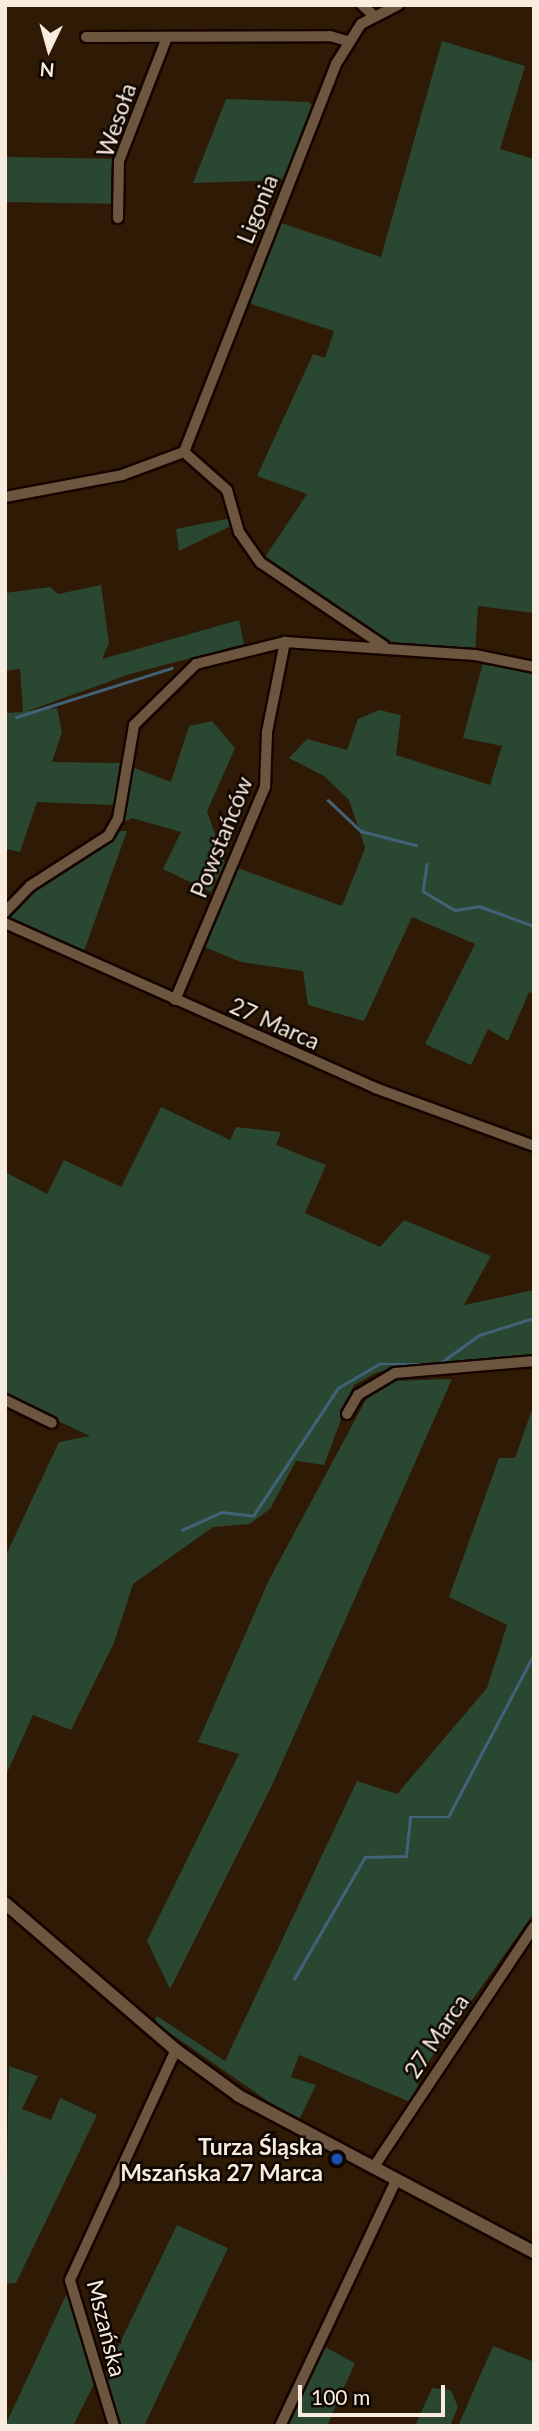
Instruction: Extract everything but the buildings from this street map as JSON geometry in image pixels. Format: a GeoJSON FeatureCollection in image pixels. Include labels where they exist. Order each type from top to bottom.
{"type":"FeatureCollection","features":[{"type":"Feature","properties":{"kind":"street"},"geometry":{"type":"LineString","coordinates":[[362,5],[373,15]]}},
{"type":"Feature","properties":{"kind":"street","name":"Ligonia"},"geometry":{"type":"LineString","coordinates":[[184,452],[347,41],[373,15],[398,5]]}},
{"type":"Feature","properties":{"kind":"street"},"geometry":{"type":"LineString","coordinates":[[86,37],[347,41]]}},
{"type":"Feature","properties":{"kind":"street","name":"Wesoła"},"geometry":{"type":"LineString","coordinates":[[118,218],[119,160],[167,37]]}},
{"type":"Feature","properties":{"kind":"street"},"geometry":{"type":"LineString","coordinates":[[5,497],[122,475],[184,452],[227,490],[239,532],[261,563],[384,646]]}},
{"type":"Feature","properties":{"kind":"street"},"geometry":{"type":"LineString","coordinates":[[5,912],[38,880],[108,836],[118,819],[134,725],[177,675],[217,656],[285,642],[384,646],[534,667]]}},
{"type":"Feature","properties":{"kind":"street","name":"Powstańców"},"geometry":{"type":"LineString","coordinates":[[174,1000],[265,787],[267,732],[285,642]]}},
{"type":"Feature","properties":{"kind":"street","name":"27 Marca"},"geometry":{"type":"LineString","coordinates":[[5,923],[375,1088],[534,1146]]}},
{"type":"Feature","properties":{"kind":"street"},"geometry":{"type":"LineString","coordinates":[[347,1414],[358,1395],[395,1373],[534,1362]]}},
{"type":"Feature","properties":{"kind":"street"},"geometry":{"type":"LineString","coordinates":[[5,1400],[52,1423]]}},
{"type":"Feature","properties":{"kind":"street"},"geometry":{"type":"LineString","coordinates":[[5,1903],[176,2050],[239,2096],[534,2252]]}},
{"type":"Feature","properties":{"kind":"street","name":"27 Marca"},"geometry":{"type":"LineString","coordinates":[[373,2168],[534,1927]]}},
{"type":"Feature","properties":{"kind":"street","name":"Mszańska"},"geometry":{"type":"LineString","coordinates":[[114,2426],[69,2280],[176,2050]]}},
{"type":"Feature","properties":{"kind":"street"},"geometry":{"type":"LineString","coordinates":[[280,2426],[396,2180]]}},
{"type":"Feature","properties":{"kind":"green space"},"geometry":{"type":"Polygon","coordinates":[[[442,41],[525,66],[500,149],[534,159],[534,613],[478,606],[475,655],[384,646],[261,563],[307,494],[257,476],[313,354],[325,358],[334,331],[242,301],[273,220],[381,257],[442,41]]]}},
{"type":"Feature","properties":{"kind":"green space"},"geometry":{"type":"Polygon","coordinates":[[[226,99],[309,102],[314,108],[284,180],[193,183],[226,99]]]}},
{"type":"Feature","properties":{"kind":"green space"},"geometry":{"type":"Polygon","coordinates":[[[5,157],[112,159],[111,204],[5,202],[5,157]]]}},
{"type":"Feature","properties":{"kind":"green space"},"geometry":{"type":"Polygon","coordinates":[[[231,518],[231,526],[179,551],[176,529],[231,518]]]}},
{"type":"Feature","properties":{"kind":"green space"},"geometry":{"type":"Polygon","coordinates":[[[101,585],[109,643],[102,659],[239,620],[244,644],[130,674],[28,711],[57,708],[62,732],[52,762],[120,763],[114,805],[37,802],[20,852],[5,849],[5,713],[23,712],[20,669],[5,671],[5,593],[50,587],[58,594],[101,585]]]}},
{"type":"Feature","properties":{"kind":"green space"},"geometry":{"type":"Polygon","coordinates":[[[484,659],[534,669],[534,994],[529,992],[508,1041],[488,1029],[471,1065],[425,1044],[475,944],[412,917],[364,1021],[308,1005],[303,971],[241,962],[202,946],[235,867],[342,906],[365,848],[349,800],[324,776],[289,758],[307,739],[347,750],[358,719],[379,710],[401,715],[396,755],[490,785],[502,746],[463,738],[484,659]]]}},
{"type":"Feature","properties":{"kind":"green space"},"geometry":{"type":"Polygon","coordinates":[[[212,721],[235,748],[207,811],[225,863],[211,892],[163,869],[181,832],[132,818],[122,823],[129,766],[171,782],[189,726],[212,721]]]}},
{"type":"Feature","properties":{"kind":"green space"},"geometry":{"type":"Polygon","coordinates":[[[120,831],[127,831],[84,951],[5,921],[15,903],[120,831]]]}},
{"type":"Feature","properties":{"kind":"green space"},"geometry":{"type":"Polygon","coordinates":[[[161,1107],[230,1140],[236,1127],[281,1132],[276,1145],[326,1165],[305,1213],[380,1247],[404,1220],[491,1256],[464,1305],[534,1290],[534,1355],[378,1372],[354,1385],[324,1465],[296,1461],[270,1509],[250,1524],[213,1527],[133,1584],[114,1643],[71,1730],[33,1715],[5,1777],[5,1557],[59,1442],[90,1436],[5,1396],[5,1172],[47,1194],[64,1160],[121,1187],[161,1107]]]}},
{"type":"Feature","properties":{"kind":"green space"},"geometry":{"type":"Polygon","coordinates":[[[452,1379],[273,1783],[170,1989],[147,1941],[239,1754],[198,1742],[269,1580],[369,1394],[389,1381],[452,1379]]]}},
{"type":"Feature","properties":{"kind":"green space"},"geometry":{"type":"Polygon","coordinates":[[[534,1404],[534,1913],[430,2059],[410,2102],[299,2055],[291,2077],[316,2085],[298,2122],[154,2022],[157,2016],[225,2061],[357,1781],[397,1794],[487,1688],[507,1625],[449,1597],[499,1458],[515,1458],[534,1404]]]}},
{"type":"Feature","properties":{"kind":"green space"},"geometry":{"type":"Polygon","coordinates":[[[9,2066],[38,2076],[22,2109],[51,2120],[60,2098],[97,2115],[16,2283],[5,2284],[9,2066]]]}},
{"type":"Feature","properties":{"kind":"green space"},"geometry":{"type":"Polygon","coordinates":[[[177,2225],[228,2248],[144,2426],[117,2426],[101,2382],[177,2225]]]}},
{"type":"Feature","properties":{"kind":"green space"},"geometry":{"type":"Polygon","coordinates":[[[68,2291],[94,2384],[73,2426],[5,2426],[68,2291]]]}},
{"type":"Feature","properties":{"kind":"green space"},"geometry":{"type":"Polygon","coordinates":[[[321,2345],[355,2363],[327,2426],[286,2426],[321,2345]]]}},
{"type":"Feature","properties":{"kind":"green space"},"geometry":{"type":"Polygon","coordinates":[[[493,2346],[534,2362],[534,2426],[458,2426],[493,2346]]]}},
{"type":"Feature","properties":{"kind":"green space"},"geometry":{"type":"Polygon","coordinates":[[[432,2388],[451,2390],[458,2407],[450,2426],[415,2426],[432,2388]]]}},
{"type":"Feature","properties":{"kind":"waterway"},"geometry":{"type":"LineString","coordinates":[[16,717],[171,668]]}},
{"type":"Feature","properties":{"kind":"waterway"},"geometry":{"type":"LineString","coordinates":[[328,800],[361,831],[416,845]]}},
{"type":"Feature","properties":{"kind":"waterway"},"geometry":{"type":"LineString","coordinates":[[427,864],[423,891],[455,910],[479,906],[534,926]]}},
{"type":"Feature","properties":{"kind":"waterway"},"geometry":{"type":"LineString","coordinates":[[182,1530],[222,1512],[253,1516],[338,1388],[379,1364],[439,1364],[479,1335],[534,1318]]}},
{"type":"Feature","properties":{"kind":"waterway"},"geometry":{"type":"LineString","coordinates":[[294,1979],[365,1857],[406,1856],[410,1817],[448,1817],[534,1654]]}},
{"type":"Feature","properties":{"kind":"place","name":"Turza Śląska Mszańska 27 Marca"},"geometry":{"type":"Point","coordinates":[337,2159]}}]}
